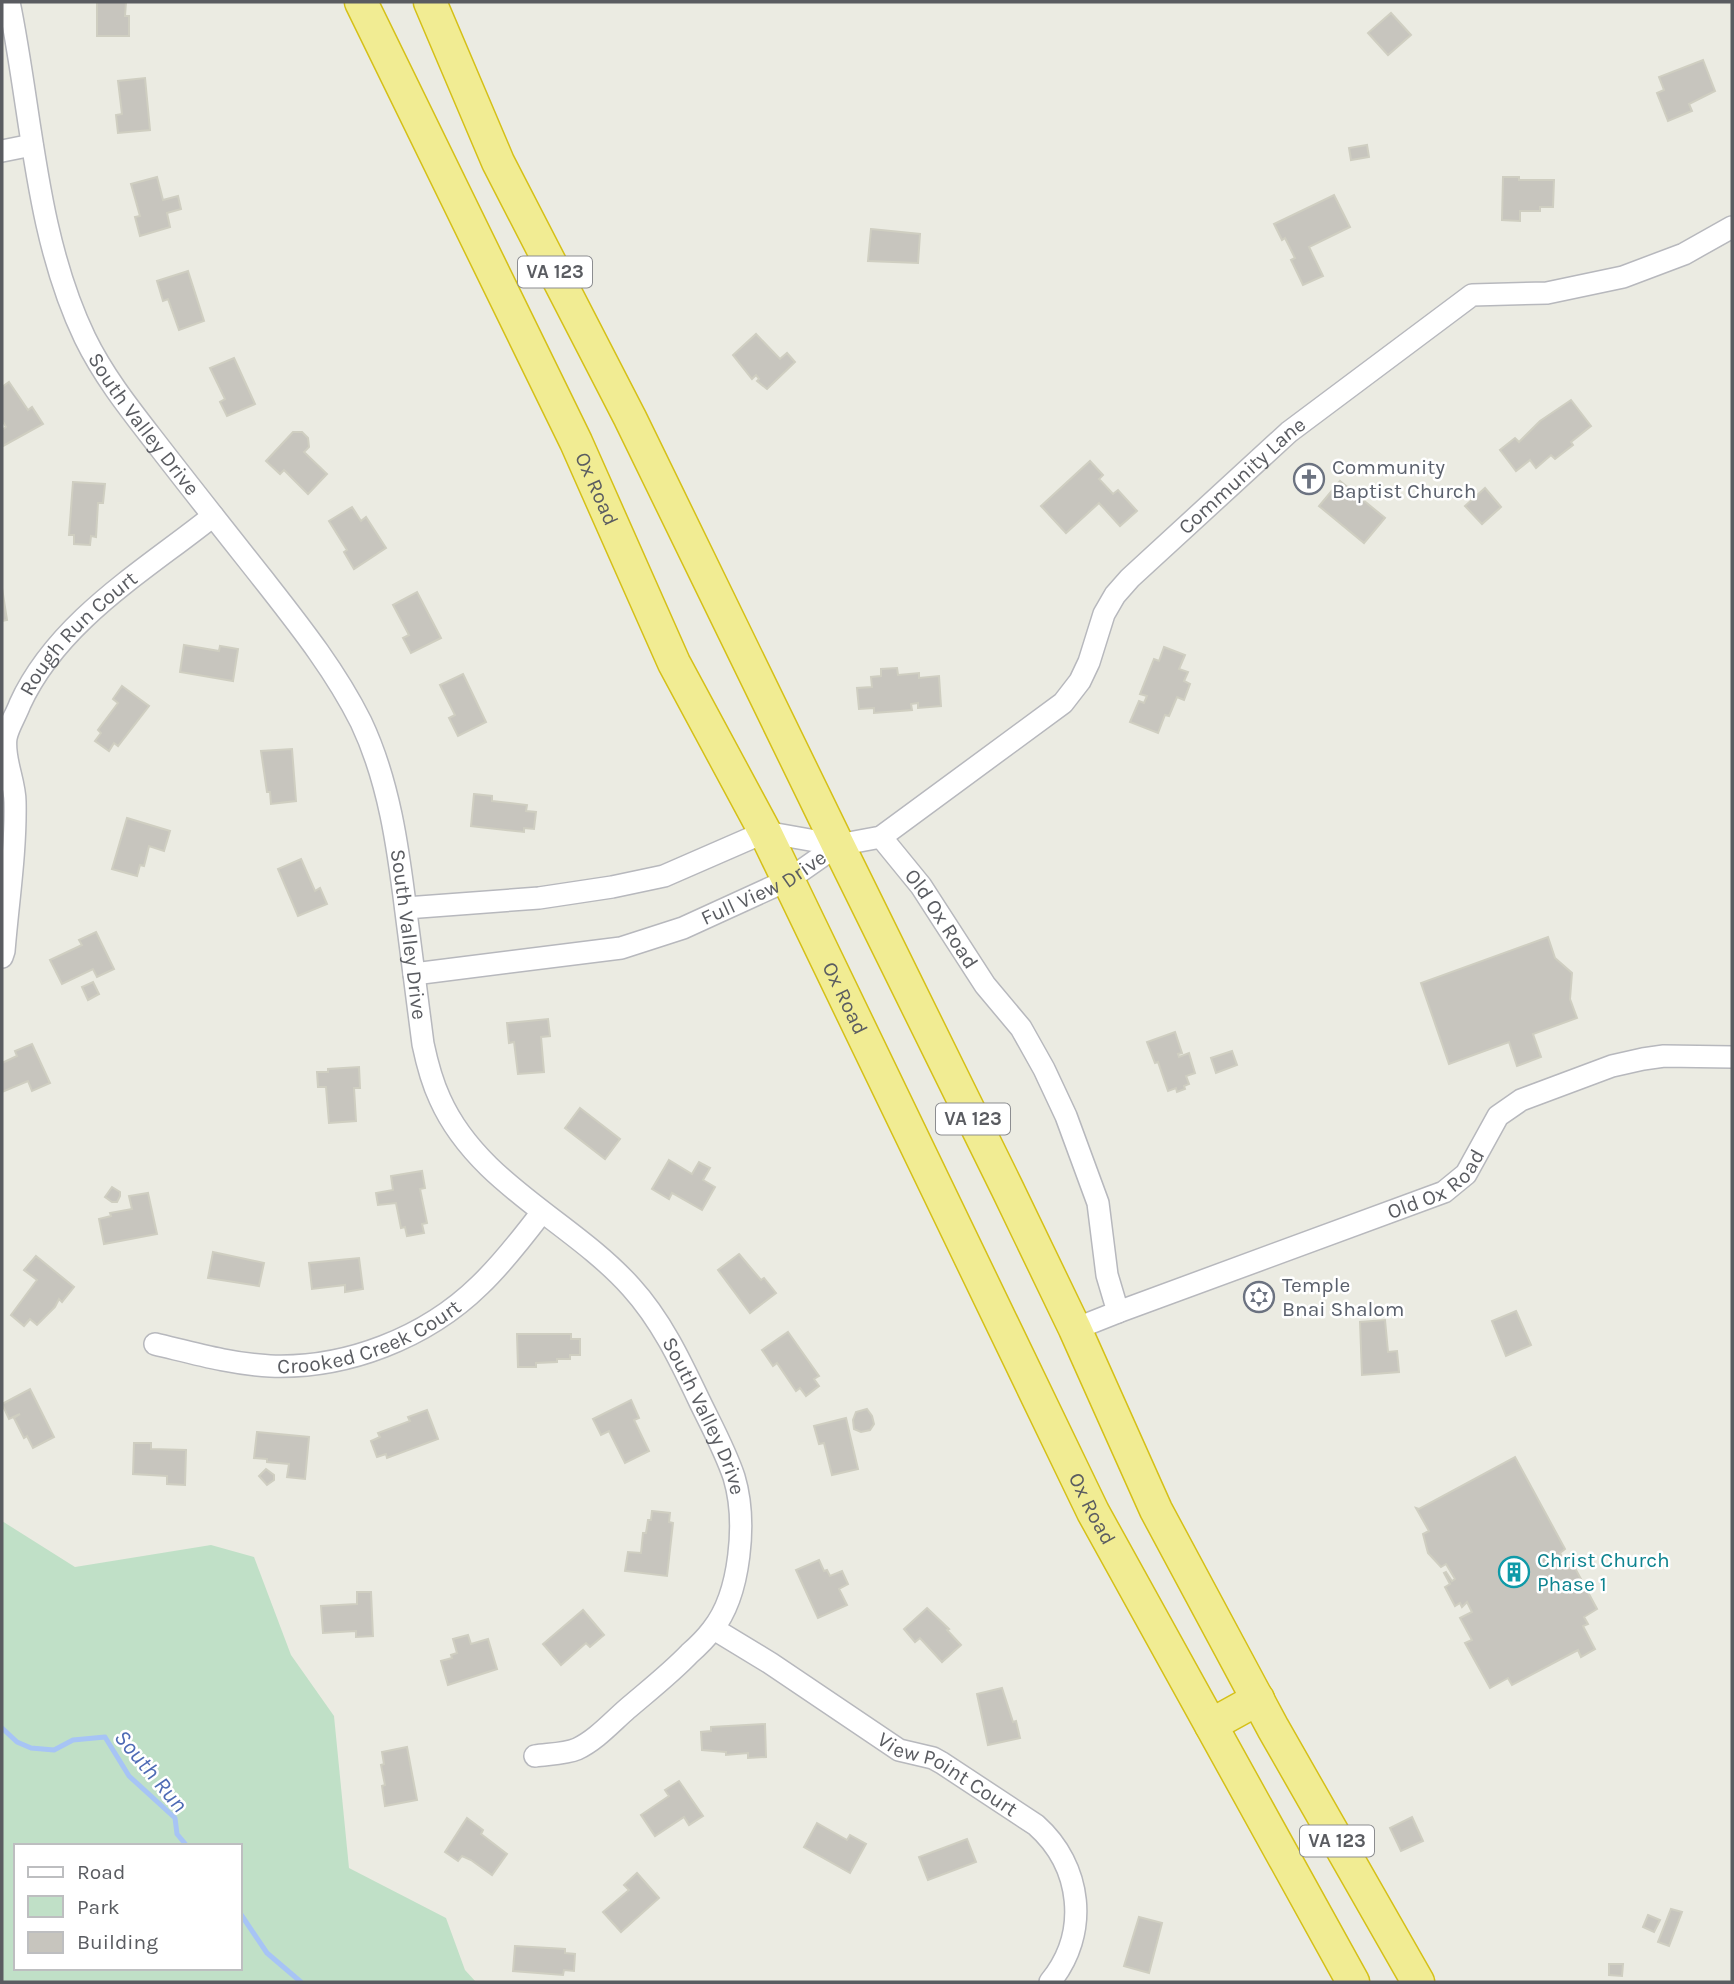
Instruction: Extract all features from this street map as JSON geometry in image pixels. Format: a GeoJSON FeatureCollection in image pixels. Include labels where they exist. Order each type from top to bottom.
{"type":"FeatureCollection","features":[{"type":"Feature","properties":{"kind":"highway","name":"Ox Road"},"geometry":{"type":"LineString","coordinates":[[361,2],[576,442],[674,663],[765,832],[1093,1512],[1353,1982]]}},
{"type":"Feature","properties":{"kind":"highway","name":"VA 123"},"geometry":{"type":"LineString","coordinates":[[429,2],[498,162],[630,418],[1007,1188],[1156,1510],[1258,1699],[1418,1982]]}},
{"type":"Feature","properties":{"kind":"highway"},"geometry":{"type":"LineString","coordinates":[[1211,1725],[1258,1699]]}},
{"type":"Feature","properties":{"kind":"street","name":"South Valley Drive"},"geometry":{"type":"LineString","coordinates":[[9,2],[22,68],[32,145],[61,273],[85,338],[117,393],[306,634],[338,681],[376,758],[387,795],[400,864],[423,1044],[429,1071],[440,1100],[454,1126],[474,1152],[542,1212],[610,1265],[649,1309],[675,1348],[726,1456],[738,1495],[741,1544],[730,1595],[714,1629],[684,1660],[594,1738],[575,1749],[535,1756]]}},
{"type":"Feature","properties":{"kind":"street"},"geometry":{"type":"LineString","coordinates":[[2,151],[32,145]]}},
{"type":"Feature","properties":{"kind":"street","name":"Community Lane"},"geometry":{"type":"LineString","coordinates":[[838,845],[881,837],[1054,712],[1080,681],[1104,614],[1115,595],[1130,578],[1289,432],[1472,295],[1547,293],[1623,277],[1684,254],[1732,227]]}},
{"type":"Feature","properties":{"kind":"street","name":"Rough Run Court"},"geometry":{"type":"LineString","coordinates":[[2,957],[15,800],[6,736],[25,693],[67,633],[91,611],[214,516]]}},
{"type":"Feature","properties":{"kind":"street"},"geometry":{"type":"LineString","coordinates":[[405,908],[539,898],[612,887],[664,876],[765,832]]}},
{"type":"Feature","properties":{"kind":"street","name":"Full View Drive"},"geometry":{"type":"LineString","coordinates":[[765,832],[838,845]]}},
{"type":"Feature","properties":{"kind":"street","name":"Old Ox Road"},"geometry":{"type":"LineString","coordinates":[[881,837],[921,886],[985,985],[1021,1028],[1044,1069],[1075,1139],[1098,1203],[1107,1275],[1118,1312]]}},
{"type":"Feature","properties":{"kind":"street","name":"Full View Drive"},"geometry":{"type":"LineString","coordinates":[[414,974],[621,948],[683,928],[788,880],[838,845]]}},
{"type":"Feature","properties":{"kind":"street","name":"Old Ox Road"},"geometry":{"type":"LineString","coordinates":[[1074,1329],[1444,1192],[1466,1174],[1490,1126],[1498,1116],[1521,1100],[1612,1066],[1643,1059],[1664,1056],[1732,1056]]}},
{"type":"Feature","properties":{"kind":"street","name":"Crooked Creek Court"},"geometry":{"type":"LineString","coordinates":[[155,1344],[233,1362],[271,1366],[320,1363],[370,1351],[418,1330],[461,1301],[480,1285],[542,1212]]}},
{"type":"Feature","properties":{"kind":"street","name":"View Point Court"},"geometry":{"type":"LineString","coordinates":[[714,1629],[805,1686],[899,1750],[933,1758],[942,1763],[1049,1836],[1063,1857],[1073,1884],[1076,1906],[1071,1944],[1050,1982]]}},
{"type":"Feature","properties":{"kind":"green space"},"geometry":{"type":"Polygon","coordinates":[[[2,1521],[75,1567],[211,1545],[254,1557],[291,1655],[334,1716],[349,1868],[446,1918],[465,1970],[476,1982],[2,1982],[2,1521]]]}},
{"type":"Feature","properties":{"kind":"building"},"geometry":{"type":"Polygon","coordinates":[[[97,2],[126,2],[125,16],[129,16],[129,36],[97,36],[97,2]]]}},
{"type":"Feature","properties":{"kind":"building"},"geometry":{"type":"Polygon","coordinates":[[[1391,13],[1411,35],[1388,55],[1368,33],[1391,13]]]}},
{"type":"Feature","properties":{"kind":"building"},"geometry":{"type":"Polygon","coordinates":[[[1703,60],[1715,91],[1689,104],[1692,111],[1668,121],[1657,93],[1664,90],[1659,77],[1703,60]]]}},
{"type":"Feature","properties":{"kind":"building"},"geometry":{"type":"Polygon","coordinates":[[[145,78],[150,130],[118,133],[116,115],[122,114],[118,81],[145,78]]]}},
{"type":"Feature","properties":{"kind":"building"},"geometry":{"type":"Polygon","coordinates":[[[1367,145],[1369,157],[1351,160],[1349,148],[1367,145]]]}},
{"type":"Feature","properties":{"kind":"building"},"geometry":{"type":"Polygon","coordinates":[[[157,177],[163,200],[178,196],[181,209],[167,213],[170,227],[140,236],[135,217],[140,216],[131,184],[157,177]]]}},
{"type":"Feature","properties":{"kind":"building"},"geometry":{"type":"Polygon","coordinates":[[[1503,177],[1554,180],[1553,207],[1540,207],[1540,211],[1520,211],[1520,221],[1502,220],[1503,177]]]}},
{"type":"Feature","properties":{"kind":"building"},"geometry":{"type":"Polygon","coordinates":[[[1334,195],[1350,227],[1309,247],[1323,276],[1303,285],[1291,260],[1295,258],[1274,224],[1334,195]]]}},
{"type":"Feature","properties":{"kind":"building"},"geometry":{"type":"Polygon","coordinates":[[[871,229],[920,234],[918,263],[868,261],[871,229]]]}},
{"type":"Feature","properties":{"kind":"building"},"geometry":{"type":"Polygon","coordinates":[[[188,271],[204,321],[179,330],[168,299],[163,301],[157,281],[188,271]]]}},
{"type":"Feature","properties":{"kind":"building"},"geometry":{"type":"Polygon","coordinates":[[[756,334],[780,359],[787,353],[795,362],[767,389],[757,381],[759,379],[756,375],[752,379],[733,355],[756,334]]]}},
{"type":"Feature","properties":{"kind":"building"},"geometry":{"type":"Polygon","coordinates":[[[234,358],[255,404],[227,416],[220,402],[225,399],[210,368],[234,358]]]}},
{"type":"Feature","properties":{"kind":"building"},"geometry":{"type":"Polygon","coordinates":[[[9,382],[28,410],[32,407],[43,424],[3,446],[2,430],[6,427],[2,420],[2,387],[9,382]]]}},
{"type":"Feature","properties":{"kind":"building"},"geometry":{"type":"Polygon","coordinates":[[[1571,400],[1591,426],[1555,459],[1551,455],[1536,468],[1530,460],[1516,471],[1500,450],[1515,438],[1519,442],[1540,421],[1571,400]]]}},
{"type":"Feature","properties":{"kind":"building"},"geometry":{"type":"Polygon","coordinates":[[[293,432],[302,432],[308,438],[309,447],[304,452],[327,474],[308,494],[284,470],[280,474],[266,461],[293,432]]]}},
{"type":"Feature","properties":{"kind":"building"},"geometry":{"type":"Polygon","coordinates":[[[1090,461],[1103,475],[1099,479],[1113,494],[1118,490],[1137,511],[1120,526],[1099,503],[1066,533],[1041,506],[1090,461]]]}},
{"type":"Feature","properties":{"kind":"building"},"geometry":{"type":"Polygon","coordinates":[[[1340,481],[1385,518],[1364,543],[1319,506],[1340,481]]]}},
{"type":"Feature","properties":{"kind":"building"},"geometry":{"type":"Polygon","coordinates":[[[73,482],[105,484],[103,503],[98,503],[96,537],[91,536],[90,545],[74,544],[74,535],[69,535],[73,482]]]}},
{"type":"Feature","properties":{"kind":"building"},"geometry":{"type":"Polygon","coordinates":[[[1485,488],[1501,507],[1482,524],[1465,506],[1485,488]]]}},
{"type":"Feature","properties":{"kind":"building"},"geometry":{"type":"Polygon","coordinates":[[[352,507],[361,521],[366,517],[386,548],[354,569],[344,552],[347,550],[329,521],[352,507]]]}},
{"type":"Feature","properties":{"kind":"building"},"geometry":{"type":"Polygon","coordinates":[[[2,588],[7,620],[2,621],[2,588]]]}},
{"type":"Feature","properties":{"kind":"building"},"geometry":{"type":"Polygon","coordinates":[[[417,592],[441,638],[411,653],[403,638],[409,635],[393,605],[417,592]]]}},
{"type":"Feature","properties":{"kind":"building"},"geometry":{"type":"Polygon","coordinates":[[[184,645],[219,651],[220,646],[238,649],[233,681],[180,672],[184,645]]]}},
{"type":"Feature","properties":{"kind":"building"},"geometry":{"type":"Polygon","coordinates":[[[1164,647],[1185,655],[1179,669],[1188,672],[1184,681],[1190,684],[1184,700],[1177,697],[1169,716],[1165,715],[1158,733],[1130,722],[1139,701],[1144,703],[1147,696],[1140,694],[1154,659],[1159,661],[1164,647]]]}},
{"type":"Feature","properties":{"kind":"building"},"geometry":{"type":"Polygon","coordinates":[[[897,668],[898,675],[919,673],[919,678],[939,676],[941,706],[918,708],[918,703],[911,704],[912,710],[874,713],[874,708],[859,709],[857,688],[872,687],[871,677],[881,676],[881,669],[897,668]]]}},
{"type":"Feature","properties":{"kind":"building"},"geometry":{"type":"Polygon","coordinates":[[[463,674],[486,722],[458,736],[449,718],[455,715],[440,685],[463,674]]]}},
{"type":"Feature","properties":{"kind":"building"},"geometry":{"type":"Polygon","coordinates":[[[122,686],[149,706],[118,746],[114,743],[109,751],[95,741],[101,733],[98,730],[118,703],[113,699],[122,686]]]}},
{"type":"Feature","properties":{"kind":"building"},"geometry":{"type":"Polygon","coordinates":[[[292,749],[296,801],[271,804],[261,751],[292,749]]]}},
{"type":"Feature","properties":{"kind":"building"},"geometry":{"type":"Polygon","coordinates":[[[474,794],[492,796],[492,801],[527,805],[526,811],[536,812],[534,829],[524,828],[524,832],[471,826],[474,794]]]}},
{"type":"Feature","properties":{"kind":"building"},"geometry":{"type":"Polygon","coordinates":[[[127,818],[170,831],[164,851],[149,846],[144,866],[140,865],[137,876],[112,869],[127,818]]]}},
{"type":"Feature","properties":{"kind":"building"},"geometry":{"type":"Polygon","coordinates":[[[301,859],[315,891],[320,888],[327,904],[298,916],[278,869],[301,859]]]}},
{"type":"Feature","properties":{"kind":"building"},"geometry":{"type":"Polygon","coordinates":[[[96,932],[114,969],[97,977],[93,969],[62,984],[50,960],[82,945],[79,940],[96,932]]]}},
{"type":"Feature","properties":{"kind":"building"},"geometry":{"type":"Polygon","coordinates":[[[1548,937],[1555,958],[1572,973],[1570,999],[1577,1018],[1533,1034],[1541,1057],[1517,1066],[1509,1042],[1449,1064],[1421,983],[1548,937]]]}},
{"type":"Feature","properties":{"kind":"building"},"geometry":{"type":"Polygon","coordinates":[[[93,982],[99,994],[88,1000],[82,987],[93,982]]]}},
{"type":"Feature","properties":{"kind":"building"},"geometry":{"type":"Polygon","coordinates":[[[548,1019],[550,1036],[541,1037],[544,1072],[518,1074],[514,1042],[509,1043],[507,1023],[548,1019]]]}},
{"type":"Feature","properties":{"kind":"building"},"geometry":{"type":"Polygon","coordinates":[[[1175,1032],[1182,1053],[1178,1054],[1179,1057],[1189,1053],[1195,1073],[1186,1076],[1189,1084],[1177,1092],[1176,1088],[1168,1091],[1158,1062],[1155,1063],[1147,1042],[1175,1032]]]}},
{"type":"Feature","properties":{"kind":"building"},"geometry":{"type":"Polygon","coordinates":[[[32,1044],[50,1083],[32,1091],[28,1081],[2,1092],[2,1063],[17,1056],[15,1051],[32,1044]]]}},
{"type":"Feature","properties":{"kind":"building"},"geometry":{"type":"Polygon","coordinates":[[[1232,1051],[1237,1065],[1216,1073],[1211,1058],[1232,1051]]]}},
{"type":"Feature","properties":{"kind":"building"},"geometry":{"type":"Polygon","coordinates":[[[359,1067],[360,1088],[354,1088],[356,1121],[329,1123],[326,1087],[318,1087],[317,1072],[359,1067]]]}},
{"type":"Feature","properties":{"kind":"building"},"geometry":{"type":"Polygon","coordinates":[[[580,1108],[620,1139],[605,1159],[565,1128],[580,1108]]]}},
{"type":"Feature","properties":{"kind":"building"},"geometry":{"type":"Polygon","coordinates":[[[669,1160],[692,1174],[699,1162],[710,1168],[703,1180],[715,1187],[702,1210],[672,1193],[669,1199],[652,1189],[669,1160]]]}},
{"type":"Feature","properties":{"kind":"building"},"geometry":{"type":"Polygon","coordinates":[[[422,1171],[425,1188],[420,1189],[427,1223],[422,1224],[424,1233],[407,1236],[405,1227],[401,1228],[396,1203],[378,1205],[376,1193],[393,1190],[391,1176],[422,1171]]]}},
{"type":"Feature","properties":{"kind":"building"},"geometry":{"type":"Polygon","coordinates":[[[112,1187],[120,1192],[117,1202],[105,1197],[112,1187]]]}},
{"type":"Feature","properties":{"kind":"building"},"geometry":{"type":"Polygon","coordinates":[[[148,1193],[157,1234],[104,1244],[99,1219],[111,1216],[110,1213],[132,1209],[129,1196],[148,1193]]]}},
{"type":"Feature","properties":{"kind":"building"},"geometry":{"type":"Polygon","coordinates":[[[213,1252],[264,1263],[259,1286],[208,1278],[213,1252]]]}},
{"type":"Feature","properties":{"kind":"building"},"geometry":{"type":"Polygon","coordinates":[[[739,1254],[776,1293],[750,1313],[718,1270],[739,1254]]]}},
{"type":"Feature","properties":{"kind":"building"},"geometry":{"type":"Polygon","coordinates":[[[36,1256],[74,1287],[62,1302],[59,1299],[55,1307],[37,1325],[30,1319],[24,1326],[11,1315],[37,1280],[24,1270],[36,1256]]]}},
{"type":"Feature","properties":{"kind":"building"},"geometry":{"type":"Polygon","coordinates":[[[359,1258],[363,1289],[345,1292],[345,1285],[312,1289],[309,1263],[359,1258]]]}},
{"type":"Feature","properties":{"kind":"building"},"geometry":{"type":"Polygon","coordinates":[[[1516,1311],[1531,1345],[1506,1356],[1492,1321],[1516,1311]]]}},
{"type":"Feature","properties":{"kind":"building"},"geometry":{"type":"Polygon","coordinates":[[[1385,1320],[1388,1352],[1397,1351],[1399,1372],[1362,1375],[1360,1322],[1385,1320]]]}},
{"type":"Feature","properties":{"kind":"building"},"geometry":{"type":"Polygon","coordinates":[[[788,1332],[819,1376],[814,1379],[819,1386],[806,1396],[800,1388],[796,1391],[777,1363],[773,1366],[762,1350],[788,1332]]]}},
{"type":"Feature","properties":{"kind":"building"},"geometry":{"type":"Polygon","coordinates":[[[517,1334],[571,1334],[571,1339],[580,1339],[580,1355],[570,1355],[570,1359],[557,1359],[557,1362],[536,1363],[536,1367],[518,1367],[517,1334]]]}},
{"type":"Feature","properties":{"kind":"building"},"geometry":{"type":"Polygon","coordinates":[[[30,1389],[54,1437],[33,1448],[27,1436],[24,1438],[14,1418],[20,1414],[9,1419],[2,1404],[30,1389]]]}},
{"type":"Feature","properties":{"kind":"building"},"geometry":{"type":"Polygon","coordinates":[[[631,1400],[639,1418],[634,1420],[649,1451],[625,1463],[609,1431],[601,1435],[593,1419],[631,1400]]]}},
{"type":"Feature","properties":{"kind":"building"},"geometry":{"type":"Polygon","coordinates":[[[867,1409],[874,1424],[870,1430],[861,1432],[854,1429],[856,1412],[867,1409]]]}},
{"type":"Feature","properties":{"kind":"building"},"geometry":{"type":"Polygon","coordinates":[[[427,1410],[438,1439],[387,1458],[386,1454],[377,1457],[371,1441],[380,1437],[378,1433],[410,1421],[408,1417],[427,1410]]]}},
{"type":"Feature","properties":{"kind":"building"},"geometry":{"type":"Polygon","coordinates":[[[846,1418],[858,1469],[832,1475],[824,1443],[819,1444],[814,1426],[846,1418]]]}},
{"type":"Feature","properties":{"kind":"building"},"geometry":{"type":"Polygon","coordinates":[[[257,1432],[309,1437],[305,1479],[287,1477],[289,1464],[254,1458],[257,1432]]]}},
{"type":"Feature","properties":{"kind":"building"},"geometry":{"type":"Polygon","coordinates":[[[134,1443],[151,1443],[151,1449],[186,1450],[185,1485],[167,1484],[167,1476],[133,1474],[134,1443]]]}},
{"type":"Feature","properties":{"kind":"building","name":"Christ Church Phase 1"},"geometry":{"type":"Polygon","coordinates":[[[1515,1457],[1565,1549],[1560,1553],[1568,1569],[1574,1566],[1597,1609],[1584,1617],[1588,1624],[1583,1626],[1595,1649],[1581,1657],[1578,1650],[1512,1685],[1508,1678],[1490,1688],[1465,1643],[1472,1640],[1460,1618],[1472,1612],[1467,1602],[1462,1607],[1460,1603],[1455,1606],[1445,1587],[1450,1584],[1444,1573],[1446,1572],[1452,1581],[1455,1579],[1446,1564],[1441,1567],[1428,1553],[1423,1534],[1429,1531],[1416,1508],[1419,1509],[1515,1457]]]}},
{"type":"Feature","properties":{"kind":"building"},"geometry":{"type":"Polygon","coordinates":[[[266,1469],[274,1475],[274,1480],[267,1485],[259,1476],[266,1469]]]}},
{"type":"Feature","properties":{"kind":"building"},"geometry":{"type":"Polygon","coordinates":[[[652,1511],[670,1513],[669,1522],[673,1523],[667,1576],[625,1571],[628,1552],[641,1553],[643,1533],[646,1533],[652,1511]]]}},
{"type":"Feature","properties":{"kind":"building"},"geometry":{"type":"Polygon","coordinates":[[[819,1560],[824,1571],[827,1570],[830,1576],[842,1571],[848,1584],[839,1589],[847,1605],[818,1618],[796,1570],[819,1560]]]}},
{"type":"Feature","properties":{"kind":"building"},"geometry":{"type":"Polygon","coordinates":[[[357,1592],[371,1592],[373,1636],[356,1637],[356,1631],[323,1633],[321,1606],[357,1604],[357,1592]]]}},
{"type":"Feature","properties":{"kind":"building"},"geometry":{"type":"Polygon","coordinates":[[[927,1608],[961,1645],[942,1662],[920,1638],[915,1642],[904,1629],[927,1608]]]}},
{"type":"Feature","properties":{"kind":"building"},"geometry":{"type":"Polygon","coordinates":[[[583,1610],[604,1635],[590,1647],[586,1643],[561,1665],[543,1644],[583,1610]]]}},
{"type":"Feature","properties":{"kind":"building"},"geometry":{"type":"Polygon","coordinates":[[[468,1635],[471,1644],[488,1639],[497,1669],[448,1685],[441,1661],[452,1658],[451,1655],[457,1653],[453,1639],[468,1635]]]}},
{"type":"Feature","properties":{"kind":"building"},"geometry":{"type":"Polygon","coordinates":[[[1002,1688],[1020,1738],[988,1745],[977,1694],[1002,1688]]]}},
{"type":"Feature","properties":{"kind":"building"},"geometry":{"type":"Polygon","coordinates":[[[765,1724],[766,1757],[748,1758],[748,1753],[726,1755],[726,1752],[702,1750],[701,1732],[711,1731],[711,1727],[765,1724]]]}},
{"type":"Feature","properties":{"kind":"building"},"geometry":{"type":"Polygon","coordinates":[[[407,1747],[417,1800],[385,1806],[382,1752],[407,1747]]]}},
{"type":"Feature","properties":{"kind":"building"},"geometry":{"type":"Polygon","coordinates":[[[679,1781],[703,1816],[689,1825],[684,1817],[655,1836],[641,1815],[669,1796],[665,1790],[679,1781]]]}},
{"type":"Feature","properties":{"kind":"building"},"geometry":{"type":"Polygon","coordinates":[[[1412,1817],[1423,1841],[1401,1851],[1390,1828],[1412,1817]]]}},
{"type":"Feature","properties":{"kind":"building"},"geometry":{"type":"Polygon","coordinates":[[[467,1818],[483,1830],[481,1834],[507,1854],[492,1875],[471,1860],[462,1856],[458,1861],[445,1852],[467,1818]]]}},
{"type":"Feature","properties":{"kind":"building"},"geometry":{"type":"Polygon","coordinates":[[[817,1823],[847,1840],[850,1835],[866,1844],[850,1873],[804,1847],[817,1823]]]}},
{"type":"Feature","properties":{"kind":"building"},"geometry":{"type":"Polygon","coordinates":[[[967,1839],[976,1862],[928,1880],[919,1857],[967,1839]]]}},
{"type":"Feature","properties":{"kind":"building"},"geometry":{"type":"Polygon","coordinates":[[[637,1873],[659,1898],[621,1932],[603,1912],[629,1890],[624,1885],[637,1873]]]}},
{"type":"Feature","properties":{"kind":"building"},"geometry":{"type":"Polygon","coordinates":[[[1671,1909],[1682,1912],[1669,1946],[1658,1942],[1671,1909]]]}},
{"type":"Feature","properties":{"kind":"building"},"geometry":{"type":"Polygon","coordinates":[[[1648,1915],[1660,1920],[1654,1932],[1643,1927],[1648,1915]]]}},
{"type":"Feature","properties":{"kind":"building"},"geometry":{"type":"Polygon","coordinates":[[[1139,1917],[1162,1923],[1149,1973],[1124,1966],[1139,1917]]]}},
{"type":"Feature","properties":{"kind":"building"},"geometry":{"type":"Polygon","coordinates":[[[515,1946],[565,1949],[565,1953],[575,1954],[574,1971],[564,1970],[563,1975],[513,1971],[515,1946]]]}},
{"type":"Feature","properties":{"kind":"building"},"geometry":{"type":"Polygon","coordinates":[[[1609,1964],[1623,1964],[1622,1976],[1609,1975],[1609,1964]]]}},
{"type":"Feature","properties":{"kind":"waterway","name":"South Run"},"geometry":{"type":"LineString","coordinates":[[2,1728],[17,1742],[31,1748],[54,1750],[73,1740],[105,1737],[129,1776],[175,1818],[177,1834],[185,1844]]}},
{"type":"Feature","properties":{"kind":"waterway","name":"South Run"},"geometry":{"type":"LineString","coordinates":[[242,1916],[267,1953],[301,1982]]}},
{"type":"Feature","properties":{"kind":"place","name":"Community Baptist Church"},"geometry":{"type":"Point","coordinates":[1309,479]}},
{"type":"Feature","properties":{"kind":"place","name":"Temple Bnai Shalom"},"geometry":{"type":"Point","coordinates":[1259,1297]}},
{"type":"Feature","properties":{"kind":"place","name":"Christ Church Phase 1"},"geometry":{"type":"Point","coordinates":[1514,1572]}}]}
